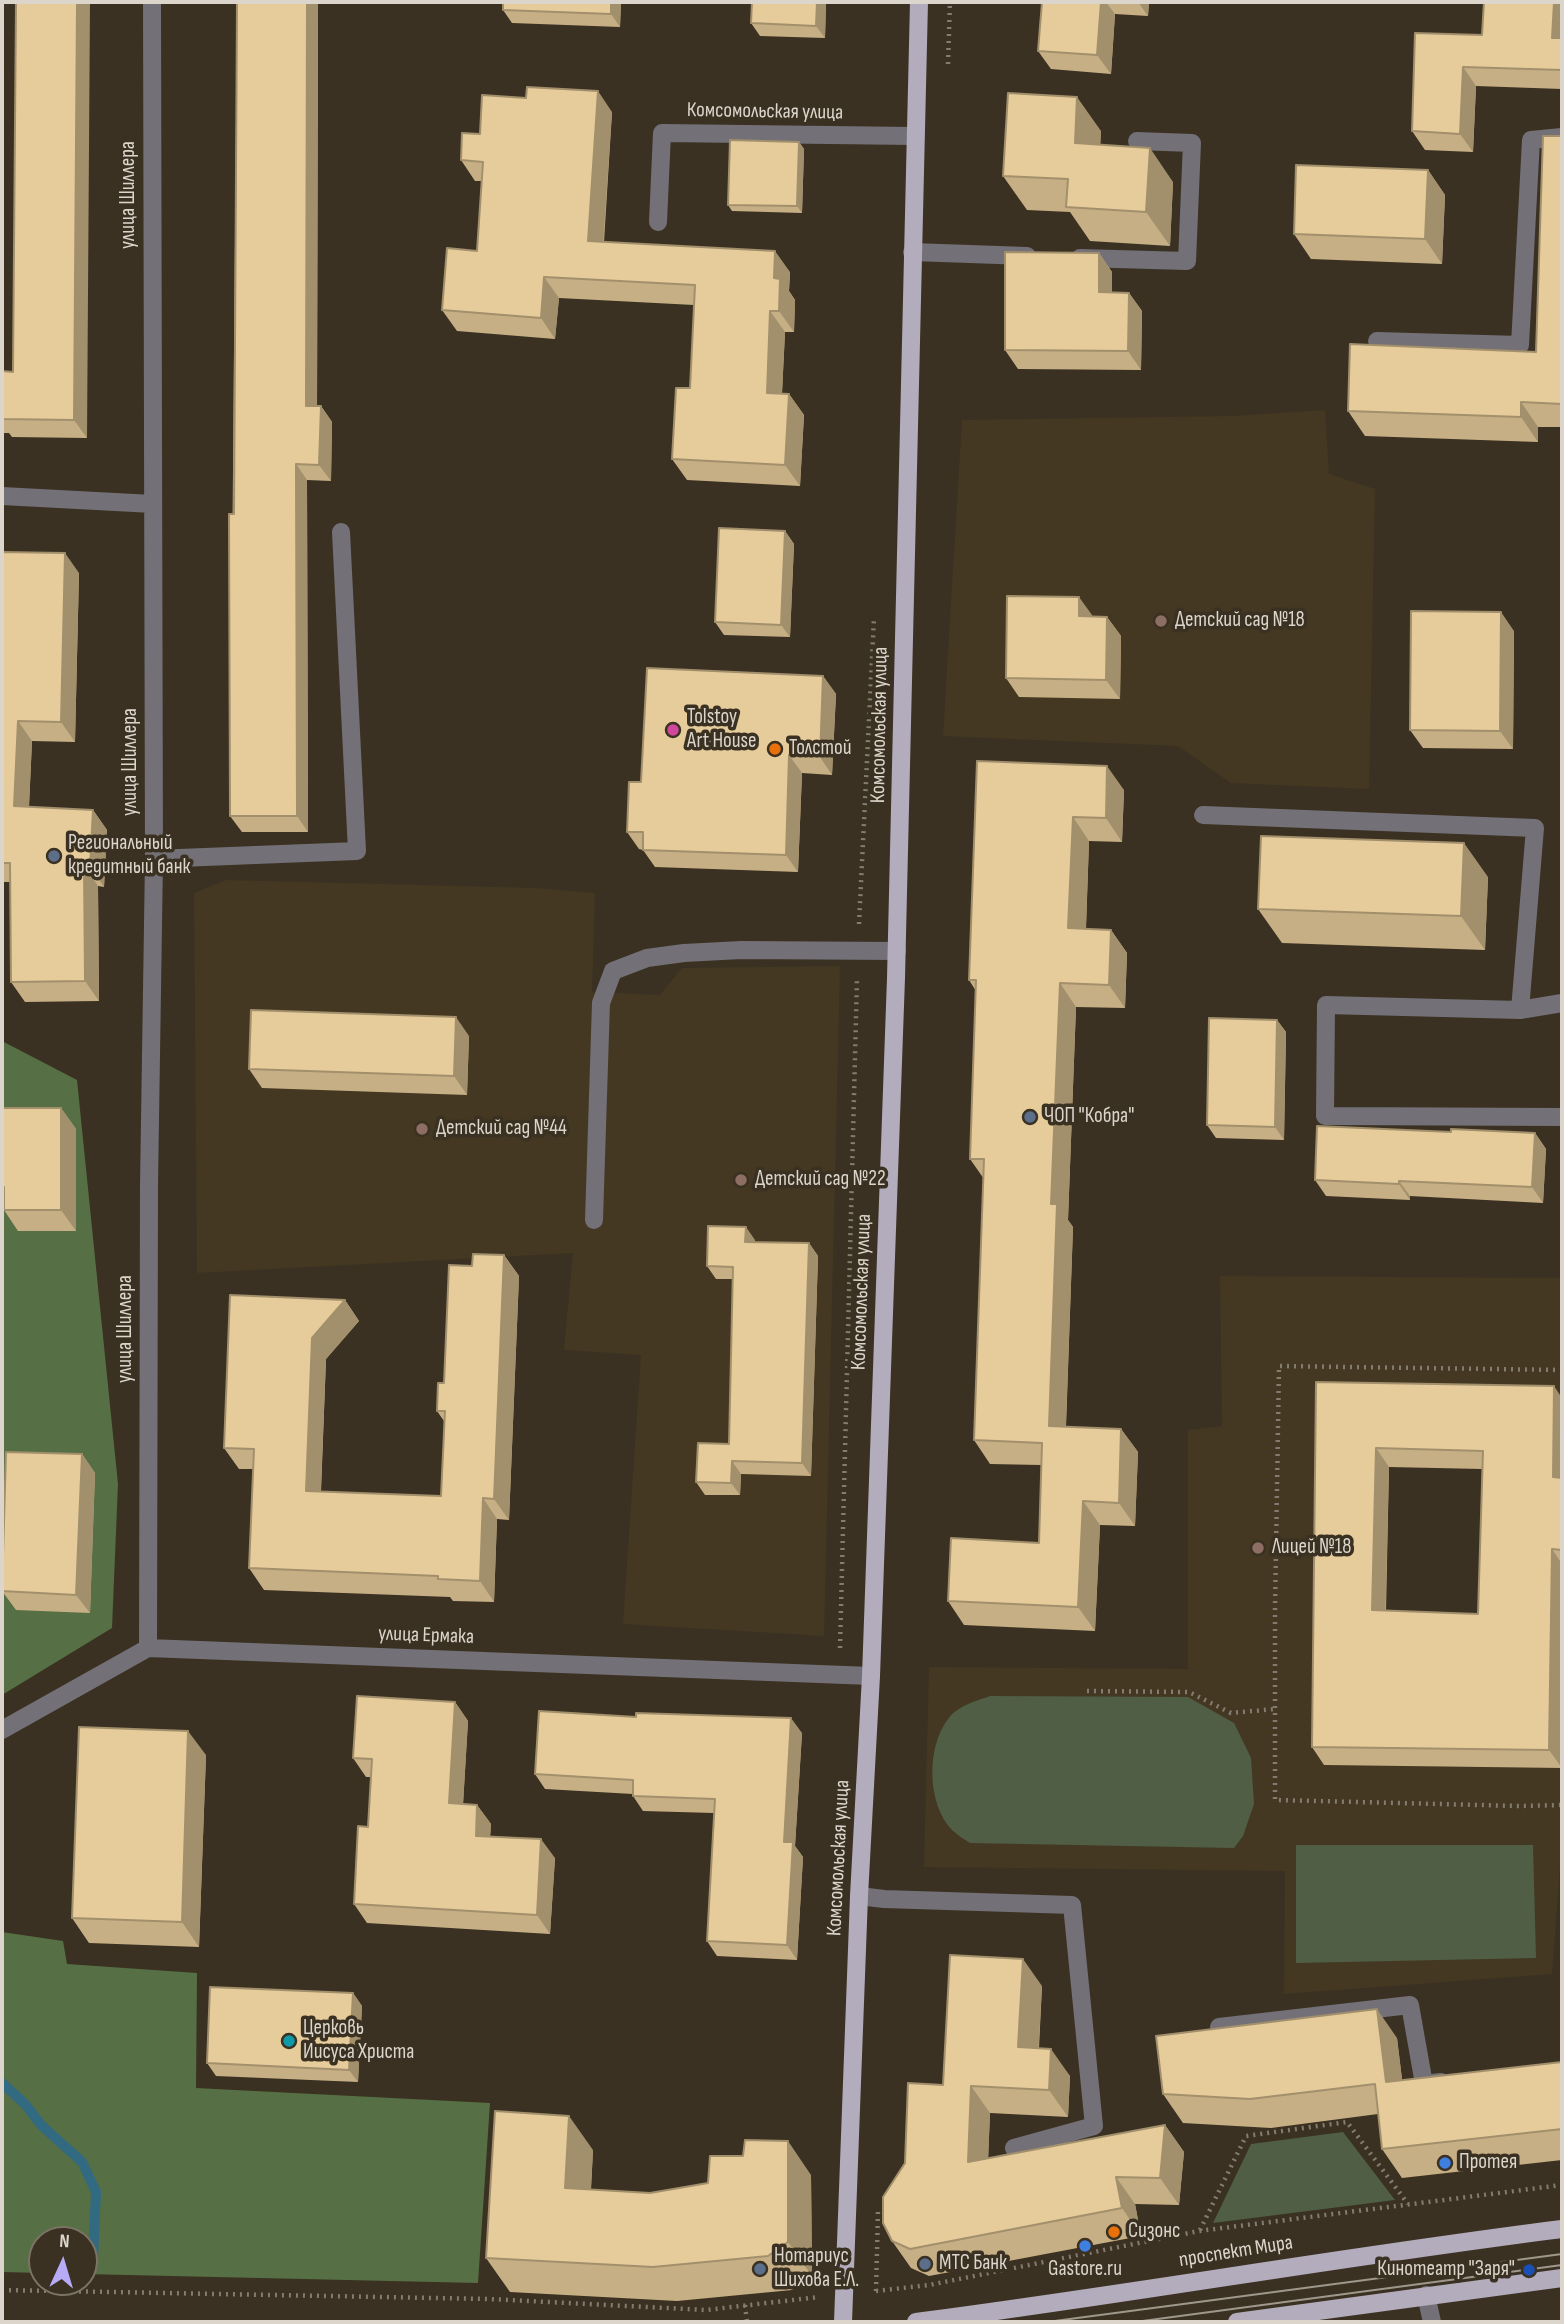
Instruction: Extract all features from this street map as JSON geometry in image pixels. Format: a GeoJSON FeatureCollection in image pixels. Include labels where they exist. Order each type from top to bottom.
{"type":"FeatureCollection","features":[{"type":"Feature","properties":{"kind":"main road","name":"Комсомольская улица"},"geometry":{"type":"LineString","coordinates":[[843,2322],[897,951],[919,2]]}},
{"type":"Feature","properties":{"kind":"main road","name":"проспект Мира"},"geometry":{"type":"LineString","coordinates":[[916,2322],[1426,2246],[1562,2229]]}},
{"type":"Feature","properties":{"kind":"main road"},"geometry":{"type":"LineString","coordinates":[[1237,2322],[1562,2278]]}},
{"type":"Feature","properties":{"kind":"street","name":"улица Шиллера"},"geometry":{"type":"LineString","coordinates":[[148,1648],[149,1186],[154,859],[152,2]]}},
{"type":"Feature","properties":{"kind":"street","name":"Комсомольская улица"},"geometry":{"type":"LineString","coordinates":[[658,222],[662,133],[914,136]]}},
{"type":"Feature","properties":{"kind":"street"},"geometry":{"type":"LineString","coordinates":[[1377,341],[1520,345],[1531,140],[1562,137]]}},
{"type":"Feature","properties":{"kind":"street"},"geometry":{"type":"LineString","coordinates":[[912,252],[1187,261],[1192,143],[1137,141]]}},
{"type":"Feature","properties":{"kind":"street"},"geometry":{"type":"LineString","coordinates":[[2,496],[153,504]]}},
{"type":"Feature","properties":{"kind":"street"},"geometry":{"type":"LineString","coordinates":[[154,859],[357,851],[341,533]]}},
{"type":"Feature","properties":{"kind":"street"},"geometry":{"type":"LineString","coordinates":[[1203,814],[1535,828],[1520,1010]]}},
{"type":"Feature","properties":{"kind":"street"},"geometry":{"type":"LineString","coordinates":[[594,1220],[601,1003],[613,971],[648,958],[684,953],[740,950],[897,951]]}},
{"type":"Feature","properties":{"kind":"street"},"geometry":{"type":"LineString","coordinates":[[1562,1003],[1520,1010],[1326,1005],[1325,1116],[1562,1117]]}},
{"type":"Feature","properties":{"kind":"street"},"geometry":{"type":"LineString","coordinates":[[2,1730],[148,1648]]}},
{"type":"Feature","properties":{"kind":"street","name":"улица Ермака"},"geometry":{"type":"LineString","coordinates":[[148,1648],[870,1676]]}},
{"type":"Feature","properties":{"kind":"street"},"geometry":{"type":"LineString","coordinates":[[859,1896],[1072,1905],[1094,2126],[1014,2148]]}},
{"type":"Feature","properties":{"kind":"street"},"geometry":{"type":"LineString","coordinates":[[1219,2026],[1410,2005],[1424,2084],[1452,2081]]}},
{"type":"Feature","properties":{"kind":"street"},"geometry":{"type":"LineString","coordinates":[[1426,2295],[1432,2322]]}},
{"type":"Feature","properties":{"kind":"path"},"geometry":{"type":"LineString","coordinates":[[839,1674],[857,950],[875,605]]}},
{"type":"Feature","properties":{"kind":"path"},"geometry":{"type":"LineString","coordinates":[[1562,1370],[1279,1366],[1275,1709],[1275,1800],[1562,1805]]}},
{"type":"Feature","properties":{"kind":"path"},"geometry":{"type":"LineString","coordinates":[[1087,1691],[1189,1692],[1231,1713],[1275,1709]]}},
{"type":"Feature","properties":{"kind":"path"},"geometry":{"type":"LineString","coordinates":[[1199,2231],[1246,2136],[1347,2122],[1408,2204]]}},
{"type":"Feature","properties":{"kind":"path"},"geometry":{"type":"LineString","coordinates":[[2,2290],[489,2299],[706,2310],[929,2284],[1199,2231],[1562,2185]]}},
{"type":"Feature","properties":{"kind":"path"},"geometry":{"type":"LineString","coordinates":[[745,2305],[747,2322]]}},
{"type":"Feature","properties":{"kind":"shaded area","name":"Детский сад №18"},"geometry":{"type":"Polygon","coordinates":[[[1325,410],[1329,474],[1375,489],[1369,789],[1231,783],[1178,746],[943,736],[962,420],[1233,416],[1325,410]]]}},
{"type":"Feature","properties":{"kind":"shaded area"},"geometry":{"type":"Polygon","coordinates":[[[226,880],[537,888],[595,893],[592,992],[660,995],[682,968],[840,966],[824,1636],[623,1624],[641,1355],[564,1350],[573,1253],[197,1273],[194,893],[226,880]]]}},
{"type":"Feature","properties":{"kind":"shaded area","name":"Лицей №18"},"geometry":{"type":"Polygon","coordinates":[[[1220,1276],[1562,1278],[1562,1404],[1329,1401],[1324,1765],[1562,1768],[1562,1840],[1552,1974],[1284,1994],[1285,1871],[924,1867],[929,1667],[1188,1669],[1188,1430],[1222,1426],[1220,1276]]]}},
{"type":"Feature","properties":{"kind":"green space"},"geometry":{"type":"Polygon","coordinates":[[[2,1041],[77,1080],[118,1484],[112,1628],[2,1695],[2,1041]]]}},
{"type":"Feature","properties":{"kind":"green space"},"geometry":{"type":"Polygon","coordinates":[[[990,1696],[1188,1697],[1234,1723],[1251,1758],[1254,1804],[1243,1836],[1234,1848],[970,1843],[952,1830],[938,1806],[932,1776],[933,1760],[941,1731],[952,1714],[967,1704],[990,1696]]]}},
{"type":"Feature","properties":{"kind":"green space"},"geometry":{"type":"Polygon","coordinates":[[[1296,1845],[1533,1845],[1536,1958],[1296,1963],[1296,1845]]]}},
{"type":"Feature","properties":{"kind":"green space"},"geometry":{"type":"Polygon","coordinates":[[[2,1932],[63,1941],[67,1964],[197,1973],[196,2088],[490,2103],[478,2283],[98,2274],[98,2226],[28,2226],[28,2273],[2,2272],[2,1932]]]}},
{"type":"Feature","properties":{"kind":"green space"},"geometry":{"type":"Polygon","coordinates":[[[1343,2132],[1395,2200],[1213,2223],[1251,2144],[1343,2132]]]}},
{"type":"Feature","properties":{"kind":"building"},"geometry":{"type":"Polygon","coordinates":[[[16,2],[77,2],[74,420],[2,419],[2,371],[13,372],[16,2]]]}},
{"type":"Feature","properties":{"kind":"building"},"geometry":{"type":"Polygon","coordinates":[[[237,2],[307,2],[306,406],[321,406],[319,465],[296,464],[297,816],[230,816],[229,514],[234,514],[237,2]]]}},
{"type":"Feature","properties":{"kind":"building"},"geometry":{"type":"Polygon","coordinates":[[[503,2],[611,2],[611,14],[503,10],[503,2]]]}},
{"type":"Feature","properties":{"kind":"building"},"geometry":{"type":"Polygon","coordinates":[[[752,2],[817,2],[816,26],[751,23],[752,2]]]}},
{"type":"Feature","properties":{"kind":"building"},"geometry":{"type":"Polygon","coordinates":[[[1042,2],[1101,2],[1097,55],[1038,51],[1042,2]]]}},
{"type":"Feature","properties":{"kind":"building"},"geometry":{"type":"Polygon","coordinates":[[[1484,2],[1554,2],[1552,38],[1562,38],[1562,70],[1463,67],[1460,134],[1412,131],[1415,33],[1482,35],[1484,2]]]}},
{"type":"Feature","properties":{"kind":"building"},"geometry":{"type":"Polygon","coordinates":[[[527,87],[598,91],[588,241],[775,251],[774,278],[780,279],[779,311],[770,311],[767,393],[789,394],[785,465],[672,459],[676,388],[690,388],[695,285],[544,277],[541,318],[442,310],[447,248],[477,251],[483,162],[461,160],[462,133],[480,134],[482,95],[526,98],[527,87]]]}},
{"type":"Feature","properties":{"kind":"building"},"geometry":{"type":"Polygon","coordinates":[[[1008,93],[1077,97],[1075,143],[1150,148],[1146,212],[1066,207],[1068,179],[1003,176],[1008,93]]]}},
{"type":"Feature","properties":{"kind":"building"},"geometry":{"type":"Polygon","coordinates":[[[1543,136],[1562,136],[1562,404],[1521,402],[1521,417],[1348,411],[1350,344],[1536,352],[1543,136]]]}},
{"type":"Feature","properties":{"kind":"building"},"geometry":{"type":"Polygon","coordinates":[[[730,140],[799,142],[797,206],[728,205],[730,140]]]}},
{"type":"Feature","properties":{"kind":"building"},"geometry":{"type":"Polygon","coordinates":[[[1296,165],[1428,170],[1425,239],[1294,234],[1296,165]]]}},
{"type":"Feature","properties":{"kind":"building"},"geometry":{"type":"Polygon","coordinates":[[[1005,252],[1099,253],[1099,292],[1129,293],[1128,351],[1005,350],[1005,252]]]}},
{"type":"Feature","properties":{"kind":"building"},"geometry":{"type":"Polygon","coordinates":[[[719,528],[785,531],[781,625],[715,622],[719,528]]]}},
{"type":"Feature","properties":{"kind":"building"},"geometry":{"type":"Polygon","coordinates":[[[2,552],[65,553],[61,722],[18,721],[14,806],[93,810],[90,867],[84,866],[85,981],[11,982],[10,863],[2,863],[2,552]]]}},
{"type":"Feature","properties":{"kind":"building"},"geometry":{"type":"Polygon","coordinates":[[[1007,596],[1079,597],[1079,616],[1107,617],[1106,680],[1006,678],[1007,596]]]}},
{"type":"Feature","properties":{"kind":"building"},"geometry":{"type":"Polygon","coordinates":[[[1411,611],[1501,612],[1500,731],[1410,730],[1411,611]]]}},
{"type":"Feature","properties":{"kind":"building"},"geometry":{"type":"Polygon","coordinates":[[[647,668],[823,676],[820,757],[789,755],[786,855],[643,850],[643,832],[627,832],[629,782],[641,782],[647,668]]]}},
{"type":"Feature","properties":{"kind":"building"},"geometry":{"type":"Polygon","coordinates":[[[977,761],[1107,766],[1106,818],[1073,817],[1068,928],[1111,930],[1109,985],[1060,983],[1051,1204],[1057,1204],[1049,1426],[1121,1429],[1119,1503],[1083,1501],[1078,1607],[948,1601],[951,1538],[1039,1543],[1042,1443],[974,1440],[984,1159],[970,1159],[976,980],[969,980],[977,761]]]}},
{"type":"Feature","properties":{"kind":"building"},"geometry":{"type":"Polygon","coordinates":[[[1261,836],[1464,843],[1461,916],[1258,909],[1261,836]]]}},
{"type":"Feature","properties":{"kind":"building"},"geometry":{"type":"Polygon","coordinates":[[[251,1010],[456,1017],[454,1076],[249,1069],[251,1010]]]}},
{"type":"Feature","properties":{"kind":"building"},"geometry":{"type":"Polygon","coordinates":[[[1209,1018],[1277,1020],[1275,1127],[1207,1125],[1209,1018]]]}},
{"type":"Feature","properties":{"kind":"building"},"geometry":{"type":"Polygon","coordinates":[[[2,1108],[61,1108],[61,1210],[4,1210],[2,1108]]]}},
{"type":"Feature","properties":{"kind":"building"},"geometry":{"type":"Polygon","coordinates":[[[1317,1126],[1535,1133],[1532,1187],[1315,1180],[1317,1126]]]}},
{"type":"Feature","properties":{"kind":"building"},"geometry":{"type":"Polygon","coordinates":[[[708,1226],[746,1227],[745,1242],[809,1243],[802,1463],[732,1461],[731,1483],[696,1482],[698,1443],[729,1444],[733,1267],[707,1266],[708,1226]]]}},
{"type":"Feature","properties":{"kind":"building"},"geometry":{"type":"Polygon","coordinates":[[[473,1254],[504,1255],[494,1499],[483,1498],[480,1581],[438,1579],[438,1576],[249,1568],[254,1449],[224,1448],[230,1295],[345,1300],[312,1338],[306,1491],[441,1496],[445,1411],[437,1411],[438,1383],[444,1383],[449,1265],[472,1266],[473,1254]]]}},
{"type":"Feature","properties":{"kind":"building"},"geometry":{"type":"Polygon","coordinates":[[[1316,1382],[1554,1386],[1553,1477],[1562,1478],[1562,1550],[1552,1549],[1549,1750],[1312,1747],[1316,1382]],[[1376,1448],[1372,1610],[1478,1614],[1483,1451],[1376,1448]]]}},
{"type":"Feature","properties":{"kind":"building"},"geometry":{"type":"Polygon","coordinates":[[[6,1452],[82,1454],[76,1595],[2,1591],[6,1452]]]}},
{"type":"Feature","properties":{"kind":"building"},"geometry":{"type":"Polygon","coordinates":[[[357,1696],[455,1702],[449,1803],[477,1805],[476,1836],[541,1839],[537,1915],[354,1904],[358,1826],[368,1827],[372,1759],[353,1758],[357,1696]]]}},
{"type":"Feature","properties":{"kind":"building"},"geometry":{"type":"Polygon","coordinates":[[[539,1711],[636,1717],[636,1713],[791,1718],[784,1842],[793,1842],[787,1945],[707,1941],[715,1799],[633,1796],[633,1780],[535,1774],[539,1711]]]}},
{"type":"Feature","properties":{"kind":"building"},"geometry":{"type":"Polygon","coordinates":[[[79,1727],[188,1731],[182,1922],[72,1918],[79,1727]]]}},
{"type":"Feature","properties":{"kind":"building"},"geometry":{"type":"Polygon","coordinates":[[[950,1955],[1023,1959],[1018,2047],[1051,2049],[1049,2090],[971,2086],[968,2162],[1165,2125],[1160,2178],[1116,2177],[1122,2208],[910,2249],[892,2241],[883,2223],[883,2197],[905,2163],[908,2083],[943,2085],[950,1955]]]}},
{"type":"Feature","properties":{"kind":"building","name":"Церковь Иисуса Христа"},"geometry":{"type":"Polygon","coordinates":[[[210,1987],[353,1993],[349,2070],[207,2063],[210,1987]]]}},
{"type":"Feature","properties":{"kind":"building"},"geometry":{"type":"Polygon","coordinates":[[[1377,2009],[1386,2082],[1562,2062],[1562,2129],[1382,2149],[1375,2084],[1250,2099],[1163,2094],[1156,2036],[1377,2009]]]}},
{"type":"Feature","properties":{"kind":"building"},"geometry":{"type":"Polygon","coordinates":[[[495,2111],[569,2116],[565,2188],[650,2193],[708,2183],[710,2156],[743,2156],[745,2140],[788,2141],[788,2242],[768,2256],[653,2267],[486,2258],[495,2111]]]}},
{"type":"Feature","properties":{"kind":"waterway"},"geometry":{"type":"LineString","coordinates":[[2,2083],[25,2104],[41,2125],[82,2162],[96,2192],[94,2226]]}},
{"type":"Feature","properties":{"kind":"tram line"},"geometry":{"type":"LineString","coordinates":[[1047,2322],[1562,2254]]}},
{"type":"Feature","properties":{"kind":"tram line"},"geometry":{"type":"LineString","coordinates":[[1135,2322],[1562,2265]]}},
{"type":"Feature","properties":{"kind":"place","name":"Детский сад №18"},"geometry":{"type":"Point","coordinates":[1161,621]}},
{"type":"Feature","properties":{"kind":"place","name":"Tolstoy Art House"},"geometry":{"type":"Point","coordinates":[673,730]}},
{"type":"Feature","properties":{"kind":"place","name":"Толстой"},"geometry":{"type":"Point","coordinates":[775,749]}},
{"type":"Feature","properties":{"kind":"place","name":"Региональный кредитный банк"},"geometry":{"type":"Point","coordinates":[54,856]}},
{"type":"Feature","properties":{"kind":"place","name":"ЧОП \"Кобра\""},"geometry":{"type":"Point","coordinates":[1030,1117]}},
{"type":"Feature","properties":{"kind":"place","name":"Детский сад №44"},"geometry":{"type":"Point","coordinates":[422,1129]}},
{"type":"Feature","properties":{"kind":"place","name":"Детский сад №22"},"geometry":{"type":"Point","coordinates":[741,1180]}},
{"type":"Feature","properties":{"kind":"place","name":"Лицей №18"},"geometry":{"type":"Point","coordinates":[1258,1548]}},
{"type":"Feature","properties":{"kind":"place","name":"Церковь Иисуса Христа"},"geometry":{"type":"Point","coordinates":[289,2041]}},
{"type":"Feature","properties":{"kind":"place","name":"Протея"},"geometry":{"type":"Point","coordinates":[1445,2163]}},
{"type":"Feature","properties":{"kind":"place","name":"Сизонс"},"geometry":{"type":"Point","coordinates":[1114,2232]}},
{"type":"Feature","properties":{"kind":"place","name":"Gastore.ru"},"geometry":{"type":"Point","coordinates":[1085,2246]}},
{"type":"Feature","properties":{"kind":"place","name":"МТС Банк"},"geometry":{"type":"Point","coordinates":[925,2264]}},
{"type":"Feature","properties":{"kind":"place","name":"Нотариус Шихова Е.Л."},"geometry":{"type":"Point","coordinates":[760,2269]}},
{"type":"Feature","properties":{"kind":"place","name":"Кинотеатр \"Заря\""},"geometry":{"type":"Point","coordinates":[1529,2270]}}]}
